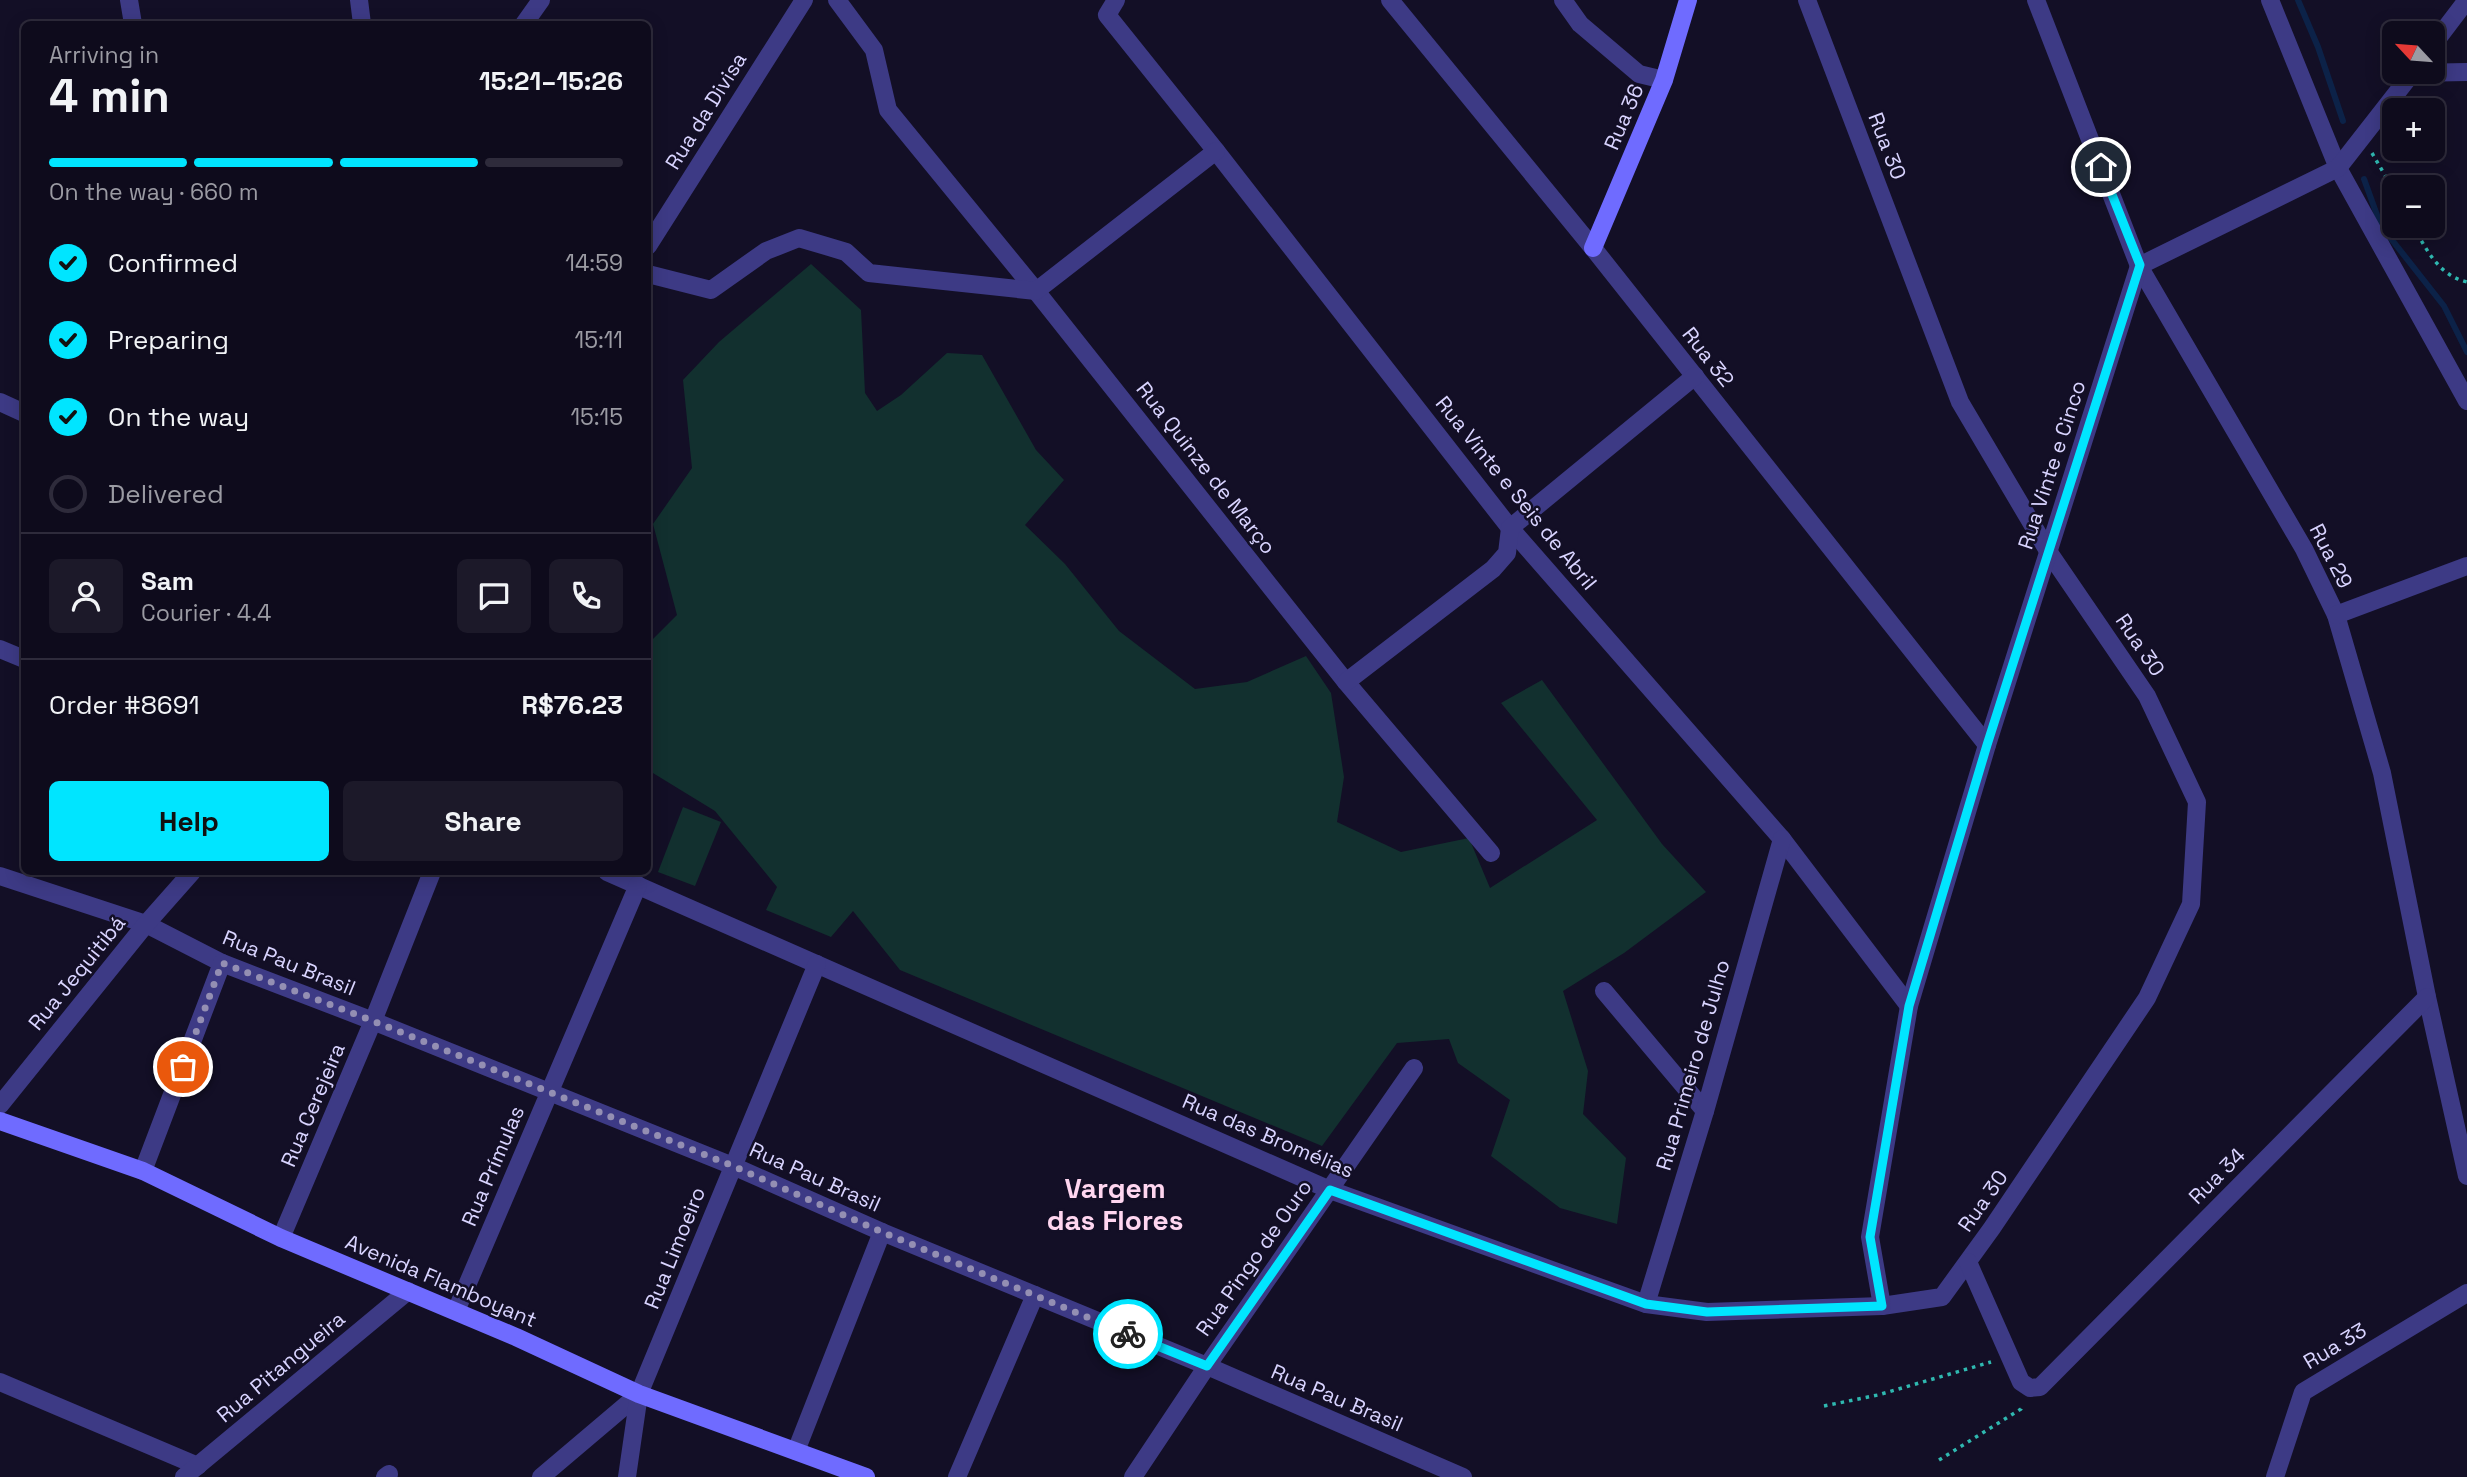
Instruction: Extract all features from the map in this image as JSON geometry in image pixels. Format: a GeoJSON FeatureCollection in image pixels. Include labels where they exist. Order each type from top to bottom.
{"type":"FeatureCollection","features":[{"type":"Feature","properties":{"kind":"street"},"geometry":{"type":"LineString","coordinates":[[129,0],[132,21]]}},
{"type":"Feature","properties":{"kind":"street"},"geometry":{"type":"LineString","coordinates":[[359,0],[362,21]]}},
{"type":"Feature","properties":{"kind":"street"},"geometry":{"type":"LineString","coordinates":[[526,21],[541,0]]}},
{"type":"Feature","properties":{"kind":"street","name":"Rua da Divisa"},"geometry":{"type":"LineString","coordinates":[[651,241],[804,0]]}},
{"type":"Feature","properties":{"kind":"street","name":"Rua Quinze de Março"},"geometry":{"type":"LineString","coordinates":[[838,0],[874,50],[888,110],[1036,290],[1346,682],[1491,853]]}},
{"type":"Feature","properties":{"kind":"street","name":"Rua Vinte e Seis de Abril"},"geometry":{"type":"LineString","coordinates":[[1116,0],[1107,15],[1510,528],[1782,839],[1909,1006]]}},
{"type":"Feature","properties":{"kind":"street","name":"Rua 32"},"geometry":{"type":"LineString","coordinates":[[1390,0],[1593,248],[1987,745]]}},
{"type":"Feature","properties":{"kind":"street"},"geometry":{"type":"LineString","coordinates":[[1563,0],[1580,24],[1639,74],[1664,80]]}},
{"type":"Feature","properties":{"kind":"street","name":"Rua 36"},"geometry":{"type":"LineString","coordinates":[[1593,248],[1664,80],[1688,0]]}},
{"type":"Feature","properties":{"kind":"street","name":"Rua 30"},"geometry":{"type":"LineString","coordinates":[[1807,0],[1960,402],[2048,551],[2147,696],[2197,802],[2191,904],[2147,998],[1942,1297]]}},
{"type":"Feature","properties":{"kind":"street","name":"Rua 29"},"geometry":{"type":"LineString","coordinates":[[2036,0],[2140,265],[2304,549],[2336,615],[2382,773],[2427,998],[2467,1175]]}},
{"type":"Feature","properties":{"kind":"street"},"geometry":{"type":"LineString","coordinates":[[2270,0],[2339,168],[2467,401]]}},
{"type":"Feature","properties":{"kind":"street"},"geometry":{"type":"LineString","coordinates":[[2445,29],[2467,0]]}},
{"type":"Feature","properties":{"kind":"street"},"geometry":{"type":"LineString","coordinates":[[2445,72],[2467,72]]}},
{"type":"Feature","properties":{"kind":"street"},"geometry":{"type":"LineString","coordinates":[[2140,265],[2339,168],[2404,84]]}},
{"type":"Feature","properties":{"kind":"street"},"geometry":{"type":"LineString","coordinates":[[651,275],[711,290],[766,251],[799,238],[846,252],[869,273],[1036,290],[1216,151]]}},
{"type":"Feature","properties":{"kind":"street","name":"Rua Vinte e Cinco"},"geometry":{"type":"LineString","coordinates":[[1882,1306],[1870,1237],[1909,1006],[1987,745],[2140,265]]}},
{"type":"Feature","properties":{"kind":"street"},"geometry":{"type":"LineString","coordinates":[[1346,682],[1493,569],[1507,553],[1510,528],[1695,376]]}},
{"type":"Feature","properties":{"kind":"street"},"geometry":{"type":"LineString","coordinates":[[0,402],[21,412]]}},
{"type":"Feature","properties":{"kind":"street"},"geometry":{"type":"LineString","coordinates":[[2336,615],[2467,566]]}},
{"type":"Feature","properties":{"kind":"street"},"geometry":{"type":"LineString","coordinates":[[0,649],[21,658]]}},
{"type":"Feature","properties":{"kind":"street","name":"Rua Primeiro de Julho"},"geometry":{"type":"LineString","coordinates":[[1646,1304],[1705,1111],[1782,839]]}},
{"type":"Feature","properties":{"kind":"street","name":"Rua Jequitibá"},"geometry":{"type":"LineString","coordinates":[[0,1105],[146,924],[189,875]]}},
{"type":"Feature","properties":{"kind":"street","name":"Rua Cerejeira"},"geometry":{"type":"LineString","coordinates":[[281,1238],[373,1021],[431,875]]}},
{"type":"Feature","properties":{"kind":"street","name":"Rua das Bromélias"},"geometry":{"type":"LineString","coordinates":[[615,875],[1330,1190],[1646,1304],[1707,1312],[1882,1306],[1942,1297]]}},
{"type":"Feature","properties":{"kind":"street","name":"Rua Pau Brasil"},"geometry":{"type":"LineString","coordinates":[[0,876],[146,924],[222,963],[733,1166],[882,1232],[1207,1366],[1463,1477]]}},
{"type":"Feature","properties":{"kind":"street","name":"Rua Prímulas"},"geometry":{"type":"LineString","coordinates":[[456,1311],[638,884]]}},
{"type":"Feature","properties":{"kind":"street"},"geometry":{"type":"LineString","coordinates":[[143,1171],[222,963]]}},
{"type":"Feature","properties":{"kind":"street","name":"Rua Limoeiro"},"geometry":{"type":"LineString","coordinates":[[627,1477],[639,1394],[817,964]]}},
{"type":"Feature","properties":{"kind":"street"},"geometry":{"type":"LineString","coordinates":[[1604,991],[1705,1111]]}},
{"type":"Feature","properties":{"kind":"street","name":"Rua 34"},"geometry":{"type":"LineString","coordinates":[[2035,1387],[2427,998]]}},
{"type":"Feature","properties":{"kind":"street","name":"Rua Pingo de Ouro"},"geometry":{"type":"LineString","coordinates":[[1133,1477],[1414,1068]]}},
{"type":"Feature","properties":{"kind":"street","name":"Avenida Flamboyant"},"geometry":{"type":"LineString","coordinates":[[0,1122],[143,1171],[281,1238],[516,1336],[639,1394],[864,1477]]}},
{"type":"Feature","properties":{"kind":"street"},"geometry":{"type":"LineString","coordinates":[[796,1451],[882,1232]]}},
{"type":"Feature","properties":{"kind":"street"},"geometry":{"type":"LineString","coordinates":[[1968,1262],[2021,1382],[2035,1387]]}},
{"type":"Feature","properties":{"kind":"street","name":"Rua Pitangueira"},"geometry":{"type":"LineString","coordinates":[[184,1477],[408,1291]]}},
{"type":"Feature","properties":{"kind":"street","name":"Rua 33"},"geometry":{"type":"LineString","coordinates":[[2275,1477],[2303,1392],[2467,1293]]}},
{"type":"Feature","properties":{"kind":"street"},"geometry":{"type":"LineString","coordinates":[[957,1477],[1035,1296]]}},
{"type":"Feature","properties":{"kind":"street"},"geometry":{"type":"LineString","coordinates":[[0,1382],[198,1466]]}},
{"type":"Feature","properties":{"kind":"street"},"geometry":{"type":"LineString","coordinates":[[541,1477],[639,1394]]}},
{"type":"Feature","properties":{"kind":"path"},"geometry":{"type":"LineString","coordinates":[[2363,136],[2385,175]]}},
{"type":"Feature","properties":{"kind":"path"},"geometry":{"type":"LineString","coordinates":[[2421,238],[2441,269],[2455,279],[2467,282]]}},
{"type":"Feature","properties":{"kind":"path"},"geometry":{"type":"LineString","coordinates":[[1824,1406],[1878,1395],[2010,1357]]}},
{"type":"Feature","properties":{"kind":"path"},"geometry":{"type":"LineString","coordinates":[[1939,1460],[2021,1409],[2035,1387]]}},
{"type":"Feature","properties":{"kind":"green space"},"geometry":{"type":"Polygon","coordinates":[[[811,264],[861,310],[865,393],[877,411],[901,395],[947,353],[982,355],[1036,450],[1064,480],[1025,525],[1065,564],[1119,631],[1195,689],[1247,682],[1306,656],[1331,693],[1344,777],[1337,822],[1401,852],[1469,838],[1490,888],[1597,820],[1501,703],[1542,680],[1662,844],[1706,892],[1624,953],[1563,991],[1588,1071],[1583,1114],[1626,1158],[1617,1224],[1560,1208],[1491,1156],[1510,1100],[1458,1063],[1449,1039],[1397,1043],[1322,1146],[900,970],[853,911],[831,937],[766,910],[777,887],[715,811],[651,772],[651,641],[677,615],[653,524],[692,468],[683,380],[719,342],[811,264]]]}},
{"type":"Feature","properties":{"kind":"green space"},"geometry":{"type":"Polygon","coordinates":[[[683,807],[721,822],[695,886],[658,872],[683,807]]]}},
{"type":"Feature","properties":{"kind":"waterway"},"geometry":{"type":"LineString","coordinates":[[2298,0],[2318,47],[2343,121]]}},
{"type":"Feature","properties":{"kind":"waterway"},"geometry":{"type":"LineString","coordinates":[[2364,179],[2381,226],[2444,306],[2467,352]]}},
{"type":"Feature","properties":{"kind":"way so far"},"geometry":{"type":"LineString","coordinates":[[183,1067],[222,963],[733,1166],[882,1232],[1128,1334]]}},
{"type":"Feature","properties":{"kind":"district","name":"Vargem das Flores"},"geometry":{"type":"Point","coordinates":[1115,1204]}},
{"type":"Feature","properties":{"kind":"route"},"geometry":{"type":"LineString","coordinates":[[1128,1334],[1207,1366],[1330,1190],[1646,1304],[1707,1312],[1882,1306],[1870,1237],[1909,1006],[1987,745],[2140,265],[2101,167]]}}]}
